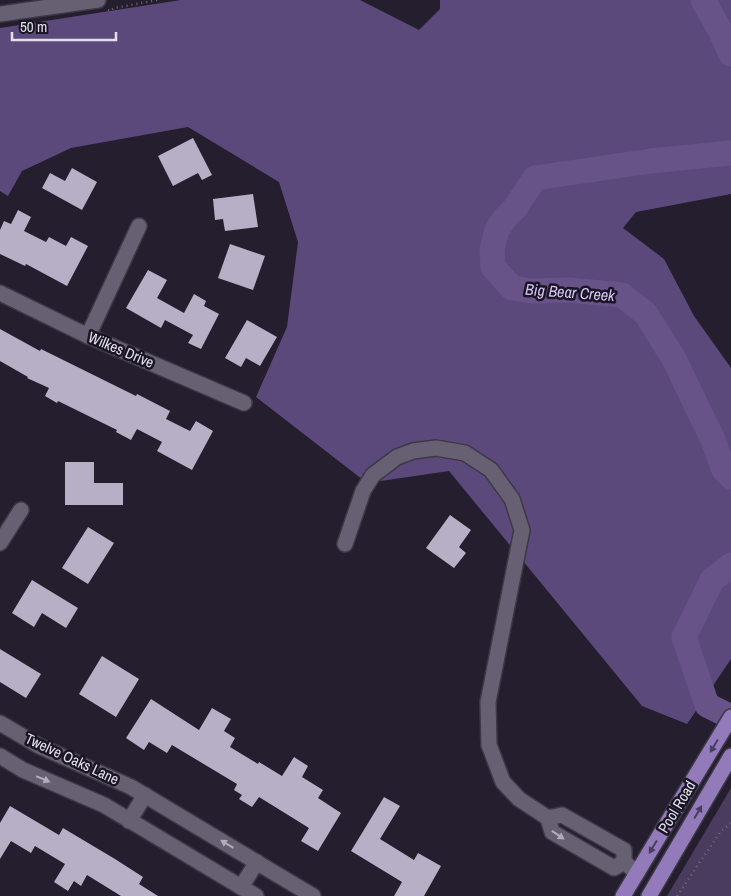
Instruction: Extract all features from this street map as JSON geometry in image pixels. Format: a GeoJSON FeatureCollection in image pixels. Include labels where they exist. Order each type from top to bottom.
{"type":"FeatureCollection","features":[{"type":"Feature","properties":{"kind":"main road","name":"Pool Road"},"geometry":{"type":"LineString","coordinates":[[623,896],[731,718]]}},
{"type":"Feature","properties":{"kind":"main road","name":"Pool Road"},"geometry":{"type":"LineString","coordinates":[[652,890],[731,756]]}},
{"type":"Feature","properties":{"kind":"main road"},"geometry":{"type":"LineString","coordinates":[[637,873],[652,890]]}},
{"type":"Feature","properties":{"kind":"street"},"geometry":{"type":"LineString","coordinates":[[0,14],[98,0]]}},
{"type":"Feature","properties":{"kind":"street"},"geometry":{"type":"LineString","coordinates":[[88,336],[139,226]]}},
{"type":"Feature","properties":{"kind":"street","name":"Wilkes Drive"},"geometry":{"type":"LineString","coordinates":[[0,293],[88,336],[244,403]]}},
{"type":"Feature","properties":{"kind":"street"},"geometry":{"type":"LineString","coordinates":[[345,544],[363,491],[374,474],[397,457],[413,451],[436,448],[465,453],[491,470],[512,499],[522,530],[488,702],[490,745],[504,782],[519,799],[548,818],[552,832],[614,868],[624,862]]}},
{"type":"Feature","properties":{"kind":"street"},"geometry":{"type":"LineString","coordinates":[[0,543],[21,510]]}},
{"type":"Feature","properties":{"kind":"street","name":"Twelve Oaks Lane"},"geometry":{"type":"LineString","coordinates":[[0,723],[39,746],[131,787],[314,896]]}},
{"type":"Feature","properties":{"kind":"street","name":"Twelve Oaks Lane"},"geometry":{"type":"LineString","coordinates":[[0,756],[23,770],[104,805],[256,896]]}},
{"type":"Feature","properties":{"kind":"street"},"geometry":{"type":"LineString","coordinates":[[129,821],[145,795]]}},
{"type":"Feature","properties":{"kind":"street"},"geometry":{"type":"LineString","coordinates":[[548,818],[562,815],[624,850],[624,862],[637,873]]}},
{"type":"Feature","properties":{"kind":"street"},"geometry":{"type":"LineString","coordinates":[[577,846],[589,830]]}},
{"type":"Feature","properties":{"kind":"street"},"geometry":{"type":"LineString","coordinates":[[241,888],[257,862]]}},
{"type":"Feature","properties":{"kind":"path"},"geometry":{"type":"LineString","coordinates":[[677,896],[721,831],[731,824]]}},
{"type":"Feature","properties":{"kind":"shaded area"},"geometry":{"type":"Polygon","coordinates":[[[181,0],[360,0],[419,30],[440,9],[440,0],[731,0],[731,194],[636,212],[623,228],[664,259],[694,316],[731,368],[731,659],[687,724],[642,706],[449,471],[367,483],[256,397],[287,327],[298,242],[279,182],[188,127],[71,148],[22,171],[8,196],[0,191],[0,28],[181,0]]]}},
{"type":"Feature","properties":{"kind":"shaded area"},"geometry":{"type":"Polygon","coordinates":[[[731,788],[731,896],[667,896],[731,788]]]}},
{"type":"Feature","properties":{"kind":"building"},"geometry":{"type":"Polygon","coordinates":[[[193,138],[212,175],[202,180],[198,173],[173,186],[158,156],[193,138]]]}},
{"type":"Feature","properties":{"kind":"building"},"geometry":{"type":"Polygon","coordinates":[[[72,168],[97,182],[82,210],[42,188],[50,173],[65,181],[72,168]]]}},
{"type":"Feature","properties":{"kind":"building"},"geometry":{"type":"Polygon","coordinates":[[[253,194],[258,227],[225,231],[223,219],[215,220],[213,199],[253,194]]]}},
{"type":"Feature","properties":{"kind":"building"},"geometry":{"type":"Polygon","coordinates":[[[18,210],[31,217],[24,231],[46,242],[49,237],[66,246],[71,237],[88,246],[67,286],[26,264],[25,266],[0,254],[0,230],[4,221],[11,224],[18,210]]]}},
{"type":"Feature","properties":{"kind":"building"},"geometry":{"type":"Polygon","coordinates":[[[230,244],[265,256],[253,290],[218,278],[230,244]]]}},
{"type":"Feature","properties":{"kind":"building"},"geometry":{"type":"Polygon","coordinates":[[[148,270],[167,280],[157,298],[184,313],[194,294],[206,301],[204,306],[219,314],[201,349],[188,343],[193,335],[165,320],[161,328],[126,308],[148,270]]]}},
{"type":"Feature","properties":{"kind":"building"},"geometry":{"type":"Polygon","coordinates":[[[247,320],[277,337],[260,366],[246,358],[241,367],[225,358],[247,320]]]}},
{"type":"Feature","properties":{"kind":"building"},"geometry":{"type":"Polygon","coordinates":[[[0,329],[40,351],[41,349],[170,411],[166,419],[190,431],[196,421],[213,431],[192,470],[157,451],[162,442],[137,429],[131,440],[116,432],[117,430],[45,396],[49,388],[27,378],[0,361],[0,329]]]}},
{"type":"Feature","properties":{"kind":"building"},"geometry":{"type":"Polygon","coordinates":[[[65,462],[94,462],[94,483],[123,483],[123,505],[65,505],[65,462]]]}},
{"type":"Feature","properties":{"kind":"building"},"geometry":{"type":"Polygon","coordinates":[[[450,515],[471,530],[459,547],[466,553],[454,568],[426,548],[450,515]]]}},
{"type":"Feature","properties":{"kind":"building"},"geometry":{"type":"Polygon","coordinates":[[[88,527],[114,543],[88,584],[62,568],[88,527]]]}},
{"type":"Feature","properties":{"kind":"building"},"geometry":{"type":"Polygon","coordinates":[[[32,580],[78,608],[66,628],[42,613],[34,627],[12,613],[32,580]]]}},
{"type":"Feature","properties":{"kind":"building"},"geometry":{"type":"Polygon","coordinates":[[[0,649],[41,674],[26,698],[0,682],[0,649]]]}},
{"type":"Feature","properties":{"kind":"building"},"geometry":{"type":"Polygon","coordinates":[[[102,656],[139,679],[116,717],[79,694],[102,656]]]}},
{"type":"Feature","properties":{"kind":"building"},"geometry":{"type":"Polygon","coordinates":[[[151,699],[199,730],[212,708],[231,719],[224,731],[235,738],[230,747],[282,776],[294,757],[308,766],[302,777],[323,790],[318,798],[341,813],[318,851],[301,841],[309,828],[259,797],[252,807],[239,799],[242,795],[234,790],[237,784],[172,745],[167,753],[149,742],[144,750],[126,738],[151,699]]]}},
{"type":"Feature","properties":{"kind":"building"},"geometry":{"type":"Polygon","coordinates":[[[384,797],[400,806],[380,839],[414,860],[418,853],[441,866],[424,896],[394,896],[402,882],[351,851],[384,797]]]}},
{"type":"Feature","properties":{"kind":"building"},"geometry":{"type":"Polygon","coordinates":[[[10,806],[59,835],[63,828],[115,859],[143,877],[139,884],[158,896],[121,896],[87,875],[81,886],[74,881],[68,891],[54,882],[65,864],[35,846],[31,853],[11,841],[0,859],[0,823],[10,806]]]}},
{"type":"Feature","properties":{"kind":"waterway","name":"Big Bear Creek"},"geometry":{"type":"LineString","coordinates":[[703,0],[731,54]]}},
{"type":"Feature","properties":{"kind":"waterway","name":"Big Bear Creek"},"geometry":{"type":"LineString","coordinates":[[731,153],[651,161],[535,178],[515,208],[497,230],[492,249],[493,267],[512,288],[532,291],[569,290],[622,295],[646,314],[674,359],[713,440],[724,470],[731,477]]}},
{"type":"Feature","properties":{"kind":"waterway","name":"Big Bear Creek"},"geometry":{"type":"LineString","coordinates":[[731,565],[712,580],[684,637],[707,705],[731,717]]}}]}
